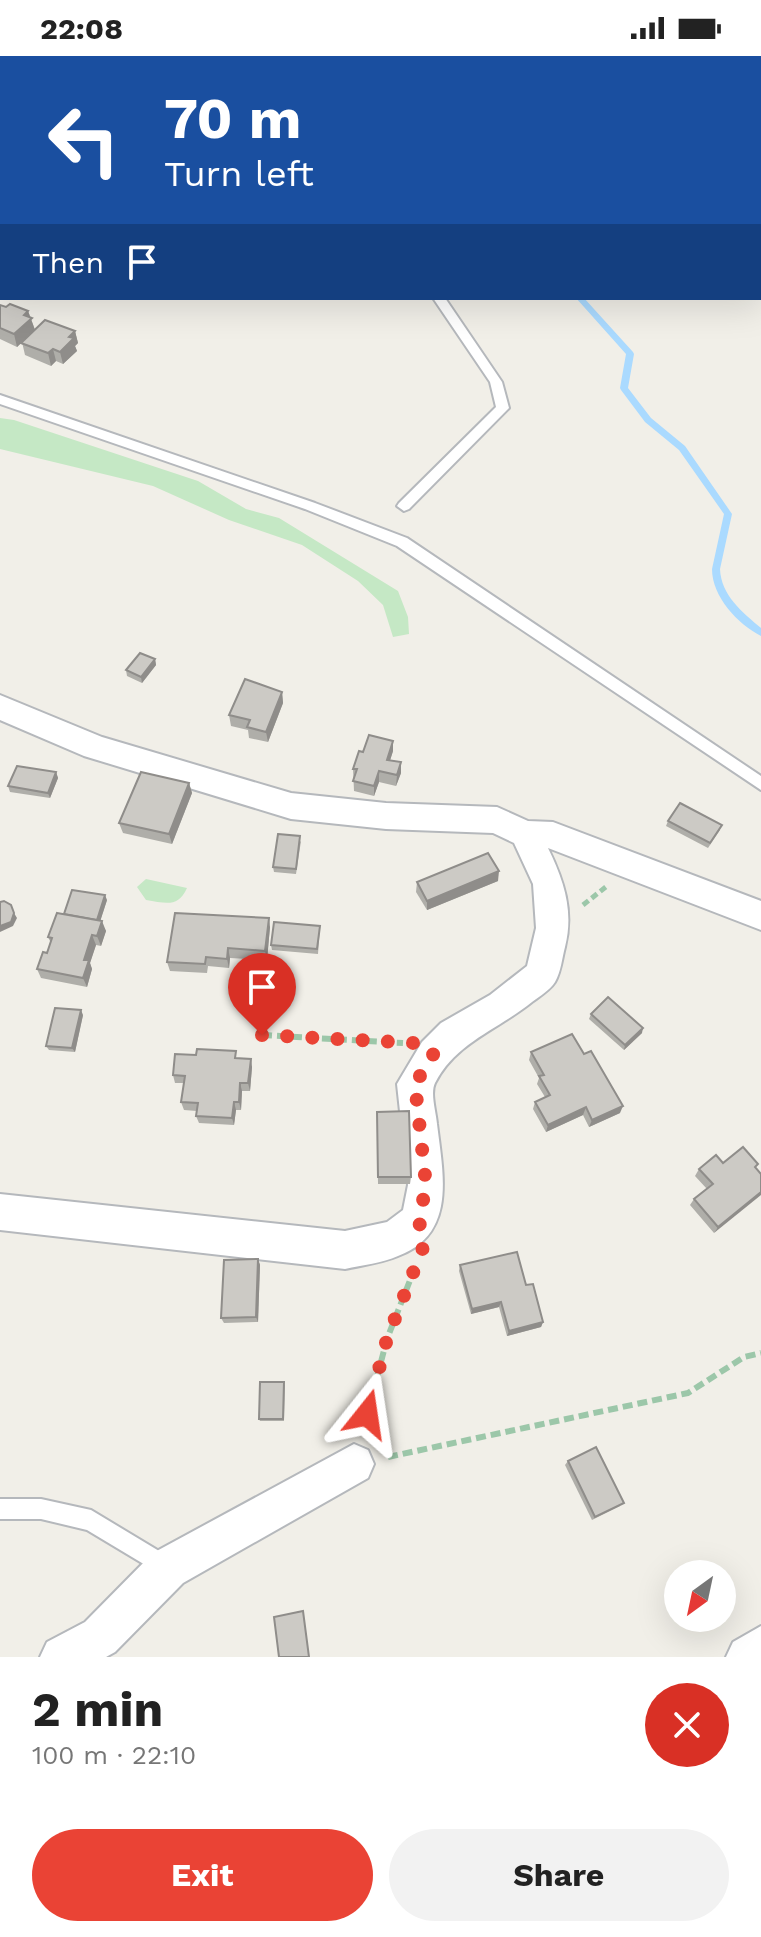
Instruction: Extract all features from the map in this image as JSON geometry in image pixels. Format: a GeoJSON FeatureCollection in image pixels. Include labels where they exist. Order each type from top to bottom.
{"type":"FeatureCollection","features":[{"type":"Feature","properties":{"kind":"street"},"geometry":{"type":"LineString","coordinates":[[0,707],[95,747],[291,806],[386,816],[497,820],[525,834],[553,835],[761,916]]}},
{"type":"Feature","properties":{"kind":"street"},"geometry":{"type":"LineString","coordinates":[[0,1212],[345,1250],[395,1239],[419,1221],[426,1185],[415,1084],[434,1053],[453,1034],[502,1006],[542,974],[553,928],[549,884],[525,834]]}},
{"type":"Feature","properties":{"kind":"street"},"geometry":{"type":"LineString","coordinates":[[62,1657],[100,1637],[168,1568],[354,1464]]}},
{"type":"Feature","properties":{"kind":"street"},"geometry":{"type":"LineString","coordinates":[[748,1657],[761,1648]]}},
{"type":"Feature","properties":{"kind":"lane"},"geometry":{"type":"LineString","coordinates":[[404,506],[503,408],[496,382],[440,300]]}},
{"type":"Feature","properties":{"kind":"lane"},"geometry":{"type":"LineString","coordinates":[[0,399],[310,506],[402,542],[761,784]]}},
{"type":"Feature","properties":{"kind":"lane"},"geometry":{"type":"LineString","coordinates":[[0,1509],[41,1509],[91,1520],[168,1568]]}},
{"type":"Feature","properties":{"kind":"path"},"geometry":{"type":"LineString","coordinates":[[553,928],[629,867]]}},
{"type":"Feature","properties":{"kind":"path"},"geometry":{"type":"LineString","coordinates":[[262,1035],[415,1043],[434,1053]]}},
{"type":"Feature","properties":{"kind":"path"},"geometry":{"type":"LineString","coordinates":[[419,1221],[424,1245],[387,1339],[354,1464],[688,1393],[744,1357],[761,1353]]}},
{"type":"Feature","properties":{"kind":"green space"},"geometry":{"type":"Polygon","coordinates":[[[0,418],[198,481],[246,509],[279,518],[398,591],[408,617],[409,634],[393,637],[383,605],[358,581],[302,545],[229,520],[153,486],[0,449],[0,418]]]}},
{"type":"Feature","properties":{"kind":"green space"},"geometry":{"type":"Polygon","coordinates":[[[146,879],[187,888],[175,901],[146,900],[137,887],[146,879]]]}},
{"type":"Feature","properties":{"kind":"building"},"geometry":{"type":"Polygon","coordinates":[[[10,304],[28,311],[24,315],[32,318],[14,334],[0,328],[0,305],[6,307],[10,304]]]}},
{"type":"Feature","properties":{"kind":"building"},"geometry":{"type":"Polygon","coordinates":[[[45,320],[75,331],[69,337],[74,338],[60,352],[53,349],[48,353],[21,343],[45,320]]]}},
{"type":"Feature","properties":{"kind":"building"},"geometry":{"type":"Polygon","coordinates":[[[140,653],[155,659],[141,677],[126,670],[140,653]]]}},
{"type":"Feature","properties":{"kind":"building"},"geometry":{"type":"Polygon","coordinates":[[[245,679],[282,692],[266,732],[247,727],[250,720],[229,715],[245,679]]]}},
{"type":"Feature","properties":{"kind":"building"},"geometry":{"type":"Polygon","coordinates":[[[369,735],[393,741],[387,760],[401,762],[397,775],[379,771],[374,786],[353,781],[359,751],[363,752],[369,735]]]}},
{"type":"Feature","properties":{"kind":"building"},"geometry":{"type":"Polygon","coordinates":[[[17,766],[56,772],[48,793],[8,786],[17,766]]]}},
{"type":"Feature","properties":{"kind":"building"},"geometry":{"type":"Polygon","coordinates":[[[141,772],[189,783],[169,834],[119,823],[141,772]]]}},
{"type":"Feature","properties":{"kind":"building"},"geometry":{"type":"Polygon","coordinates":[[[680,803],[722,825],[710,843],[668,821],[680,803]]]}},
{"type":"Feature","properties":{"kind":"building"},"geometry":{"type":"Polygon","coordinates":[[[278,834],[300,836],[296,869],[273,867],[278,834]]]}},
{"type":"Feature","properties":{"kind":"building"},"geometry":{"type":"Polygon","coordinates":[[[488,853],[499,871],[427,901],[417,882],[488,853]]]}},
{"type":"Feature","properties":{"kind":"building"},"geometry":{"type":"Polygon","coordinates":[[[72,890],[105,895],[97,920],[64,914],[72,890]]]}},
{"type":"Feature","properties":{"kind":"building"},"geometry":{"type":"Polygon","coordinates":[[[0,902],[11,905],[14,913],[11,922],[0,926],[0,902]]]}},
{"type":"Feature","properties":{"kind":"building"},"geometry":{"type":"Polygon","coordinates":[[[57,913],[102,921],[97,936],[92,935],[84,960],[89,960],[83,978],[37,969],[43,952],[47,953],[52,938],[48,937],[57,913]]]}},
{"type":"Feature","properties":{"kind":"building"},"geometry":{"type":"Polygon","coordinates":[[[175,913],[269,918],[265,951],[228,948],[227,959],[206,957],[205,964],[167,962],[175,913]]]}},
{"type":"Feature","properties":{"kind":"building"},"geometry":{"type":"Polygon","coordinates":[[[274,922],[320,926],[317,949],[271,945],[274,922]]]}},
{"type":"Feature","properties":{"kind":"building"},"geometry":{"type":"Polygon","coordinates":[[[608,997],[643,1028],[625,1045],[591,1014],[608,997]]]}},
{"type":"Feature","properties":{"kind":"building"},"geometry":{"type":"Polygon","coordinates":[[[55,1008],[81,1010],[72,1048],[46,1046],[55,1008]]]}},
{"type":"Feature","properties":{"kind":"building"},"geometry":{"type":"Polygon","coordinates":[[[572,1034],[584,1054],[591,1051],[623,1106],[592,1120],[586,1107],[548,1125],[535,1102],[550,1095],[539,1076],[544,1075],[531,1052],[572,1034]]]}},
{"type":"Feature","properties":{"kind":"building"},"geometry":{"type":"Polygon","coordinates":[[[197,1049],[236,1051],[235,1058],[251,1059],[248,1083],[240,1083],[239,1102],[234,1102],[232,1118],[196,1116],[198,1103],[181,1102],[185,1076],[173,1075],[175,1054],[196,1055],[197,1049]]]}},
{"type":"Feature","properties":{"kind":"building"},"geometry":{"type":"Polygon","coordinates":[[[409,1111],[411,1177],[378,1177],[377,1112],[409,1111]]]}},
{"type":"Feature","properties":{"kind":"building"},"geometry":{"type":"Polygon","coordinates":[[[743,1147],[758,1164],[755,1167],[761,1174],[761,1192],[718,1227],[694,1199],[713,1184],[699,1169],[716,1155],[723,1163],[743,1147]]]}},
{"type":"Feature","properties":{"kind":"building"},"geometry":{"type":"Polygon","coordinates":[[[517,1252],[526,1285],[533,1284],[543,1322],[509,1331],[501,1302],[472,1309],[460,1265],[517,1252]]]}},
{"type":"Feature","properties":{"kind":"building"},"geometry":{"type":"Polygon","coordinates":[[[258,1259],[256,1317],[221,1318],[224,1260],[258,1259]]]}},
{"type":"Feature","properties":{"kind":"building"},"geometry":{"type":"Polygon","coordinates":[[[260,1382],[284,1382],[283,1419],[259,1419],[260,1382]]]}},
{"type":"Feature","properties":{"kind":"building"},"geometry":{"type":"Polygon","coordinates":[[[596,1447],[624,1503],[595,1517],[568,1461],[596,1447]]]}},
{"type":"Feature","properties":{"kind":"building"},"geometry":{"type":"Polygon","coordinates":[[[303,1611],[309,1657],[279,1657],[274,1617],[303,1611]]]}},
{"type":"Feature","properties":{"kind":"waterway"},"geometry":{"type":"LineString","coordinates":[[582,300],[630,354],[624,388],[648,420],[682,448],[728,514],[716,578],[731,605],[761,633]]}},
{"type":"Feature","properties":{"kind":"route"},"geometry":{"type":"LineString","coordinates":[[262,1035],[415,1043],[434,1053],[415,1084],[426,1185],[419,1221],[424,1245],[387,1339],[367,1414]]}}]}
